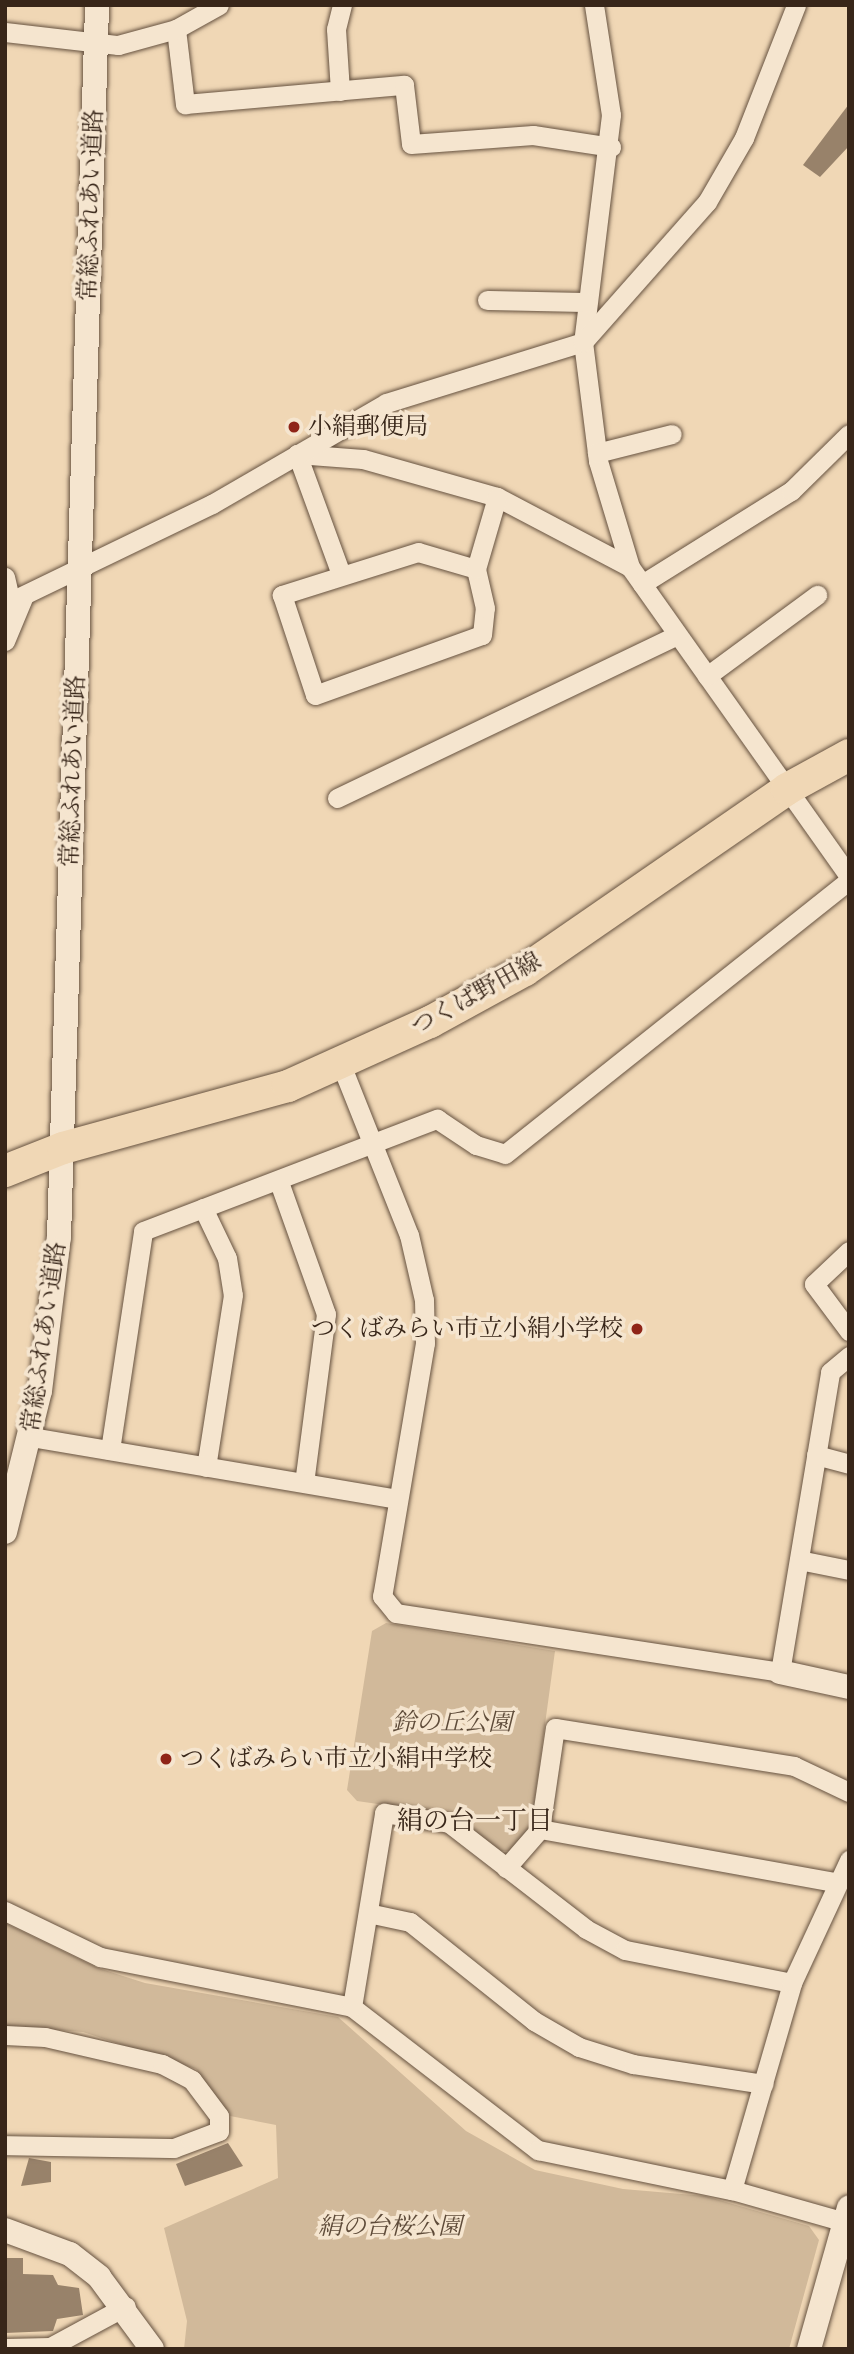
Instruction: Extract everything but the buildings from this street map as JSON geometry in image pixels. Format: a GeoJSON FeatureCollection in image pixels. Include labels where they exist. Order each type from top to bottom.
{"type":"FeatureCollection","features":[{"type":"Feature","properties":{"kind":"main road","name":"つくば野田線"},"geometry":{"type":"LineString","coordinates":[[5,1171],[63,1148],[222,1107],[340,1062],[525,970],[787,789],[849,755]]}},
{"type":"Feature","properties":{"kind":"main road","name":"つくば野田線"},"geometry":{"type":"LineString","coordinates":[[5,1147],[63,1148]]}},
{"type":"Feature","properties":{"kind":"street","name":"常総ふれあい道路"},"geometry":{"type":"LineString","coordinates":[[5,1532],[31,1437],[49,1336],[63,1148],[97,5]]}},
{"type":"Feature","properties":{"kind":"street"},"geometry":{"type":"LineString","coordinates":[[5,32],[96,46],[176,29],[219,5]]}},
{"type":"Feature","properties":{"kind":"street"},"geometry":{"type":"LineString","coordinates":[[340,91],[336,29],[342,5]]}},
{"type":"Feature","properties":{"kind":"street"},"geometry":{"type":"LineString","coordinates":[[110,1450],[143,1231],[279,1182],[438,1119],[476,1145],[505,1154],[849,878],[629,567],[597,453],[583,342],[586,302],[611,147],[594,5]]}},
{"type":"Feature","properties":{"kind":"street"},"geometry":{"type":"LineString","coordinates":[[13,601],[79,571],[386,403],[583,342],[707,202],[744,138],[796,5]]}},
{"type":"Feature","properties":{"kind":"street"},"geometry":{"type":"LineString","coordinates":[[176,29],[185,104],[404,85],[411,144],[533,135],[611,147]]}},
{"type":"Feature","properties":{"kind":"street"},"geometry":{"type":"LineString","coordinates":[[487,300],[586,302]]}},
{"type":"Feature","properties":{"kind":"street"},"geometry":{"type":"LineString","coordinates":[[597,453],[672,434]]}},
{"type":"Feature","properties":{"kind":"street"},"geometry":{"type":"LineString","coordinates":[[642,584],[791,491],[849,434]]}},
{"type":"Feature","properties":{"kind":"street"},"geometry":{"type":"LineString","coordinates":[[297,454],[363,459],[497,497],[629,567]]}},
{"type":"Feature","properties":{"kind":"street"},"geometry":{"type":"LineString","coordinates":[[297,454],[341,574]]}},
{"type":"Feature","properties":{"kind":"street"},"geometry":{"type":"LineString","coordinates":[[476,569],[418,552],[341,574],[282,595],[315,695],[482,635],[485,608],[476,569],[497,497]]}},
{"type":"Feature","properties":{"kind":"street"},"geometry":{"type":"LineString","coordinates":[[5,577],[13,601],[5,641]]}},
{"type":"Feature","properties":{"kind":"street"},"geometry":{"type":"LineString","coordinates":[[707,676],[817,595]]}},
{"type":"Feature","properties":{"kind":"street"},"geometry":{"type":"LineString","coordinates":[[337,798],[677,635]]}},
{"type":"Feature","properties":{"kind":"street"},"geometry":{"type":"LineString","coordinates":[[340,1062],[409,1235],[424,1300],[425,1343],[382,1596],[396,1613],[780,1672],[849,1687]]}},
{"type":"Feature","properties":{"kind":"street"},"geometry":{"type":"LineString","coordinates":[[279,1182],[326,1314],[304,1483]]}},
{"type":"Feature","properties":{"kind":"street"},"geometry":{"type":"LineString","coordinates":[[203,1208],[228,1258],[233,1295],[206,1467]]}},
{"type":"Feature","properties":{"kind":"street"},"geometry":{"type":"LineString","coordinates":[[849,1251],[814,1284],[849,1331]]}},
{"type":"Feature","properties":{"kind":"street"},"geometry":{"type":"LineString","coordinates":[[780,1672],[830,1372],[847,1360]]}},
{"type":"Feature","properties":{"kind":"street"},"geometry":{"type":"LineString","coordinates":[[31,1437],[398,1499]]}},
{"type":"Feature","properties":{"kind":"street"},"geometry":{"type":"LineString","coordinates":[[816,1455],[849,1464]]}},
{"type":"Feature","properties":{"kind":"street"},"geometry":{"type":"LineString","coordinates":[[799,1560],[849,1570]]}},
{"type":"Feature","properties":{"kind":"street"},"geometry":{"type":"LineString","coordinates":[[506,1867],[540,1829],[555,1728],[794,1766],[849,1792]]}},
{"type":"Feature","properties":{"kind":"street"},"geometry":{"type":"LineString","coordinates":[[352,2007],[384,1813],[449,1823],[586,1929],[625,1950],[792,1983]]}},
{"type":"Feature","properties":{"kind":"street"},"geometry":{"type":"LineString","coordinates":[[540,1829],[836,1882]]}},
{"type":"Feature","properties":{"kind":"street"},"geometry":{"type":"LineString","coordinates":[[732,2190],[792,1983],[836,1882],[849,1860]]}},
{"type":"Feature","properties":{"kind":"street"},"geometry":{"type":"LineString","coordinates":[[5,1911],[100,1957],[352,2007],[538,2150],[847,2217],[809,2349]]}},
{"type":"Feature","properties":{"kind":"street"},"geometry":{"type":"LineString","coordinates":[[368,1913],[410,1922],[534,2021],[579,2048],[633,2064],[763,2084]]}},
{"type":"Feature","properties":{"kind":"street"},"geometry":{"type":"LineString","coordinates":[[5,2035],[45,2037],[162,2064],[192,2080],[219,2116],[219,2131],[174,2148],[5,2145]]}},
{"type":"Feature","properties":{"kind":"street"},"geometry":{"type":"LineString","coordinates":[[5,2230],[70,2254],[126,2306],[152,2349]]}},
{"type":"Feature","properties":{"kind":"street"},"geometry":{"type":"LineString","coordinates":[[5,2348],[50,2347],[126,2306]]}},
{"type":"Feature","properties":{"kind":"green space","name":"鈴の丘公園"},"geometry":{"type":"Polygon","coordinates":[[[386,1623],[555,1651],[531,1827],[511,1851],[500,1851],[447,1814],[357,1801],[347,1790],[372,1631],[386,1623]]]}},
{"type":"Feature","properties":{"kind":"green space","name":"絹の台桜公園"},"geometry":{"type":"Polygon","coordinates":[[[5,1923],[98,1968],[145,1983],[338,2017],[466,2131],[535,2170],[623,2189],[705,2196],[809,2226],[819,2240],[789,2349],[184,2349],[187,2321],[164,2228],[278,2178],[276,2125],[230,2116],[196,2069],[83,2032],[5,2026],[5,1923]]]}},
{"type":"Feature","properties":{"kind":"place","name":"小絹郵便局"},"geometry":{"type":"Point","coordinates":[294,427]}},
{"type":"Feature","properties":{"kind":"place","name":"つくばみらい市立小絹小学校"},"geometry":{"type":"Point","coordinates":[637,1329]}},
{"type":"Feature","properties":{"kind":"place","name":"つくばみらい市立小絹中学校"},"geometry":{"type":"Point","coordinates":[166,1759]}},
{"type":"Feature","properties":{"kind":"district","name":"絹の台一丁目"},"geometry":{"type":"Point","coordinates":[475,1821]}}]}
